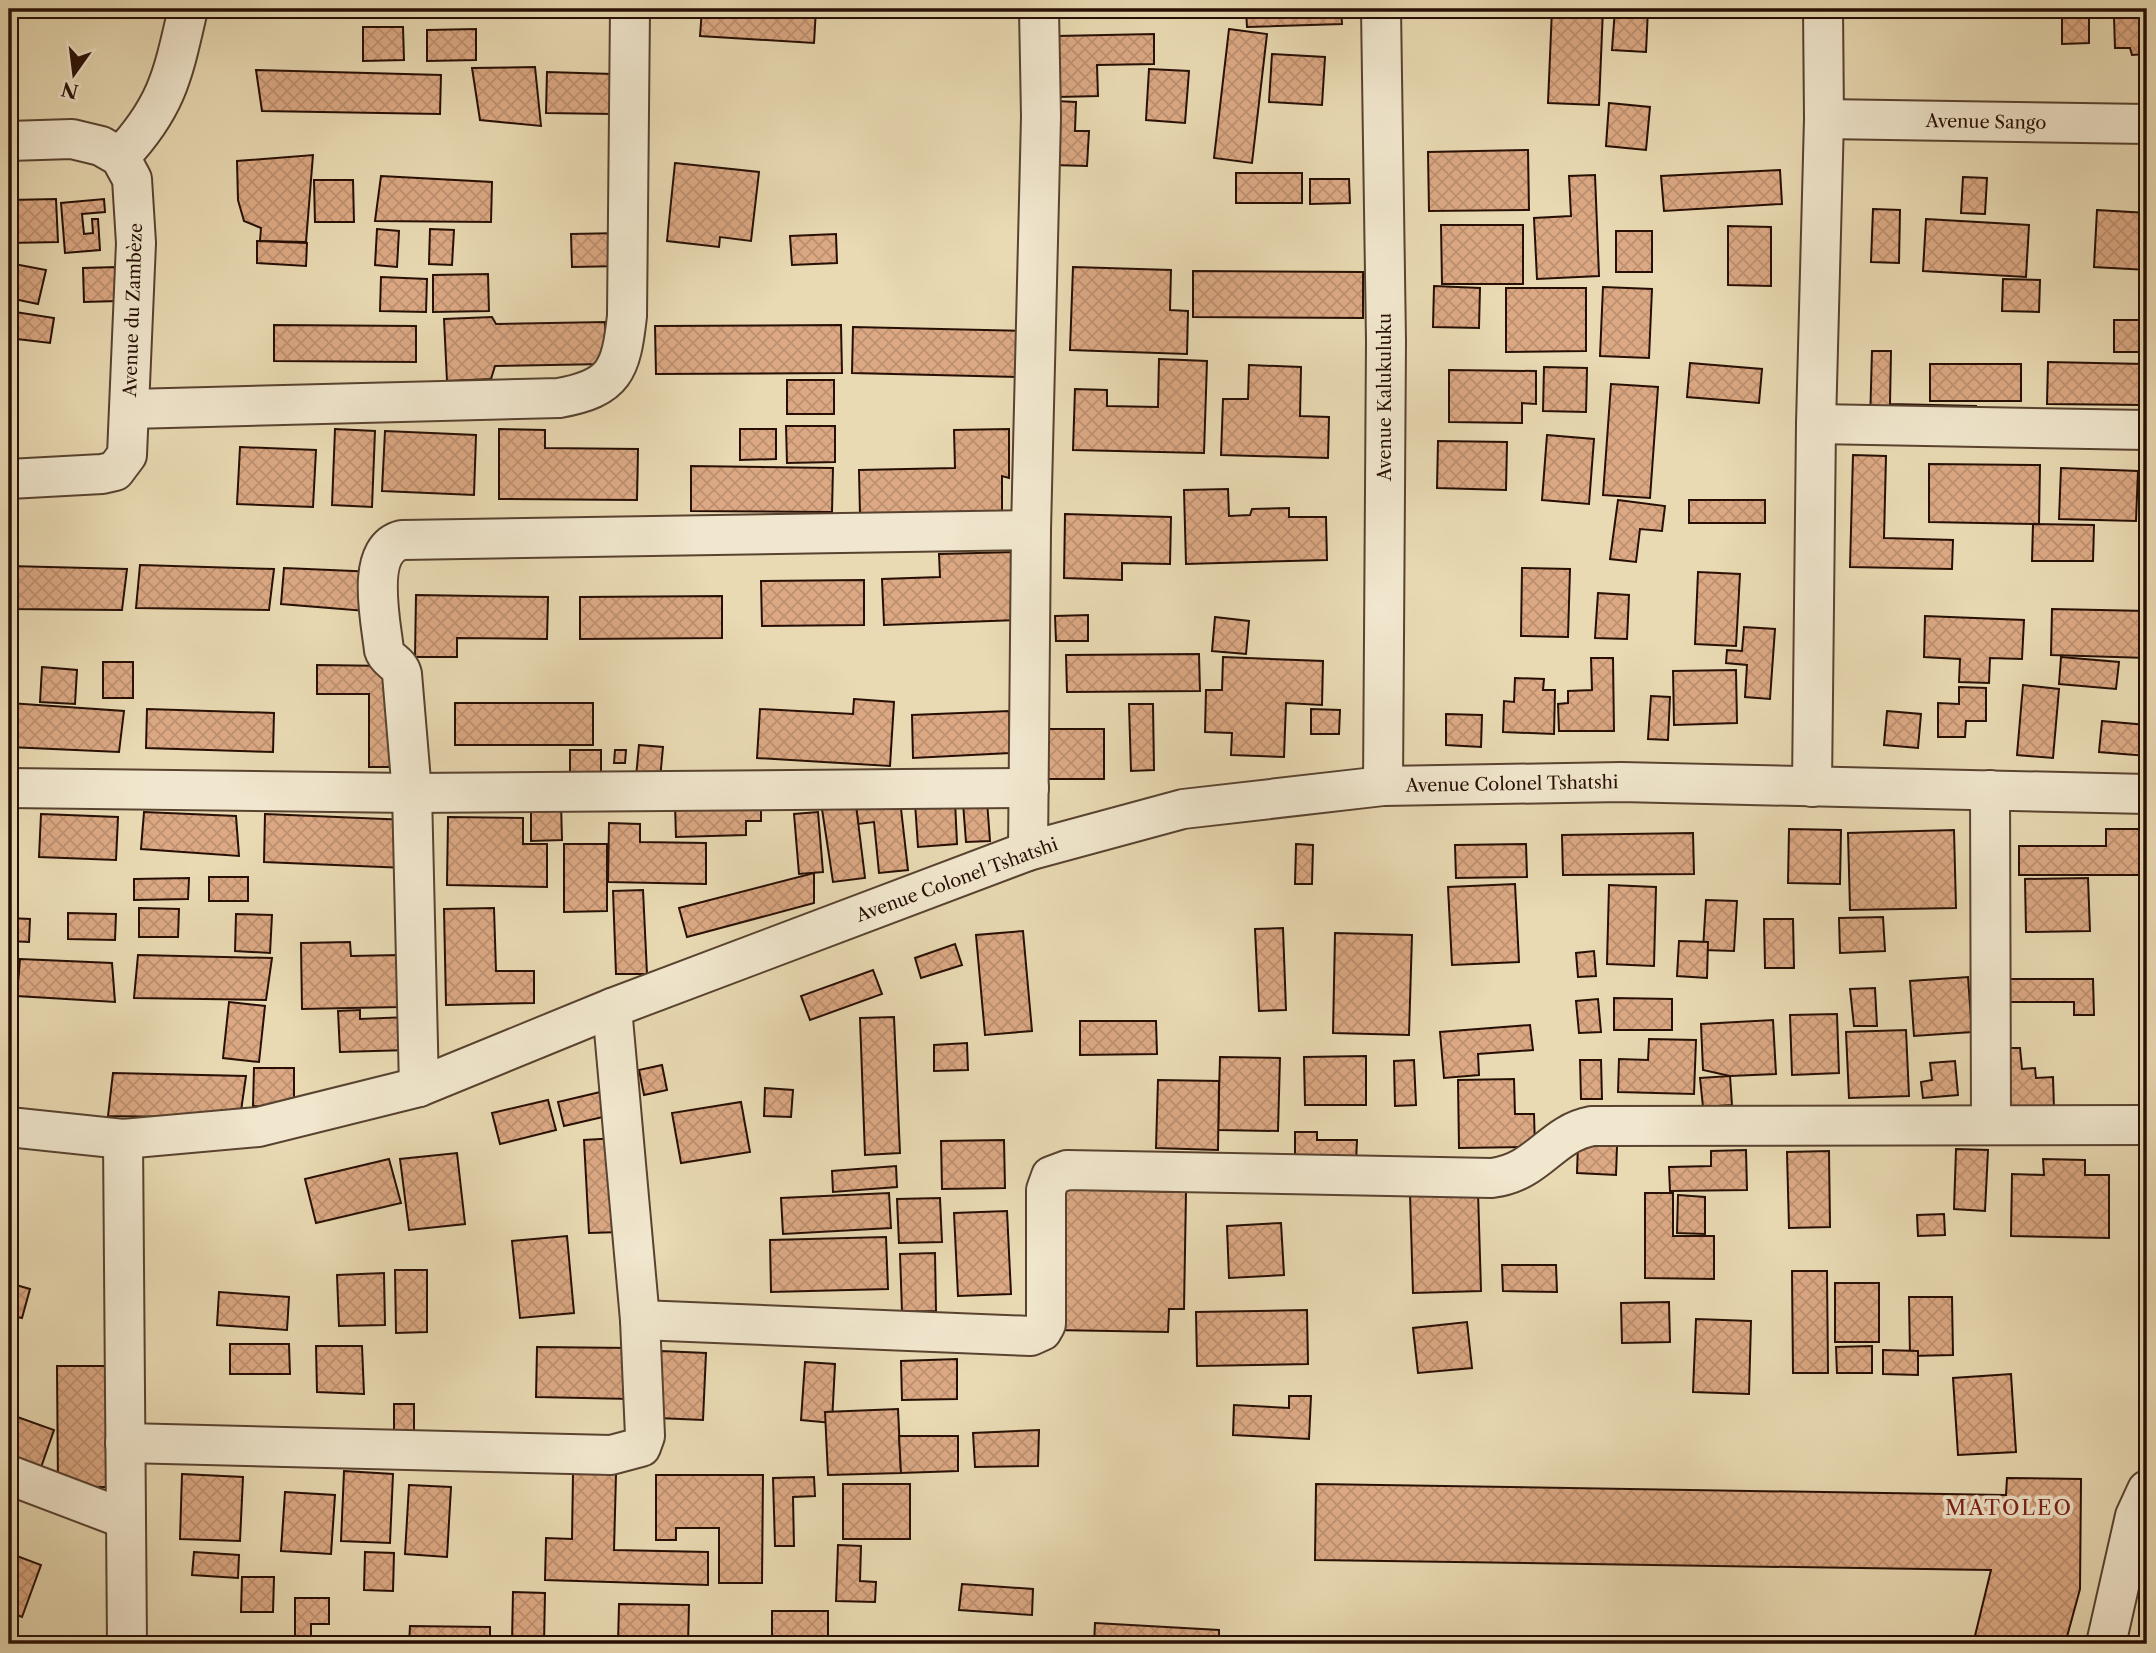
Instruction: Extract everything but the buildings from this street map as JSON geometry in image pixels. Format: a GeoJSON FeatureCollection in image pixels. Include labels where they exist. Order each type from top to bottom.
{"type":"FeatureCollection","features":[{"type":"Feature","properties":{"kind":"street"},"geometry":{"type":"LineString","coordinates":[[9,141],[72,139],[101,146],[120,157],[149,127],[172,80],[188,9]]}},
{"type":"Feature","properties":{"kind":"street"},"geometry":{"type":"LineString","coordinates":[[130,410],[559,398],[597,389],[616,368],[627,316],[630,9]]}},
{"type":"Feature","properties":{"kind":"street"},"geometry":{"type":"LineString","coordinates":[[1028,851],[1031,530],[1041,117],[1039,9]]}},
{"type":"Feature","properties":{"kind":"street","name":"Avenue Kalukuluku"},"geometry":{"type":"LineString","coordinates":[[1381,9],[1386,341],[1383,786]]}},
{"type":"Feature","properties":{"kind":"street"},"geometry":{"type":"LineString","coordinates":[[1812,787],[1816,424],[1824,119],[1823,9]]}},
{"type":"Feature","properties":{"kind":"street","name":"Avenue Sango"},"geometry":{"type":"LineString","coordinates":[[1824,119],[2147,124]]}},
{"type":"Feature","properties":{"kind":"street","name":"Avenue du Zambèze"},"geometry":{"type":"LineString","coordinates":[[9,479],[82,477],[115,471],[127,456],[135,202],[132,179],[120,157]]}},
{"type":"Feature","properties":{"kind":"street"},"geometry":{"type":"LineString","coordinates":[[1816,424],[2147,430]]}},
{"type":"Feature","properties":{"kind":"street"},"geometry":{"type":"LineString","coordinates":[[419,1087],[412,793],[402,674],[400,667],[386,657],[384,650],[377,578],[385,550],[395,542],[1031,530]]}},
{"type":"Feature","properties":{"kind":"street","name":"Avenue Colonel Tshatshi"},"geometry":{"type":"LineString","coordinates":[[9,1127],[123,1139],[258,1126],[419,1087],[612,1008],[1028,851],[1183,809],[1383,786],[1621,782],[2147,793]]}},
{"type":"Feature","properties":{"kind":"street"},"geometry":{"type":"LineString","coordinates":[[9,788],[412,793],[1029,788]]}},
{"type":"Feature","properties":{"kind":"street"},"geometry":{"type":"LineString","coordinates":[[1990,790],[1991,1123]]}},
{"type":"Feature","properties":{"kind":"street"},"geometry":{"type":"LineString","coordinates":[[125,1443],[624,1453],[641,1447],[645,1436],[640,1320],[612,1008]]}},
{"type":"Feature","properties":{"kind":"street"},"geometry":{"type":"LineString","coordinates":[[640,1320],[1031,1336],[1046,1324],[1046,1190],[1051,1176],[1067,1170],[1492,1178],[1524,1169],[1561,1138],[1592,1126],[1991,1123],[2147,1125]]}},
{"type":"Feature","properties":{"kind":"street"},"geometry":{"type":"LineString","coordinates":[[123,1139],[127,1644]]}},
{"type":"Feature","properties":{"kind":"street"},"geometry":{"type":"LineString","coordinates":[[9,1475],[125,1519]]}},
{"type":"Feature","properties":{"kind":"street"},"geometry":{"type":"LineString","coordinates":[[2106,1644],[2135,1516],[2147,1490]]}},
{"type":"Feature","properties":{"kind":"district","name":"MATOLEO"},"geometry":{"type":"Point","coordinates":[2009,1507]}}]}
